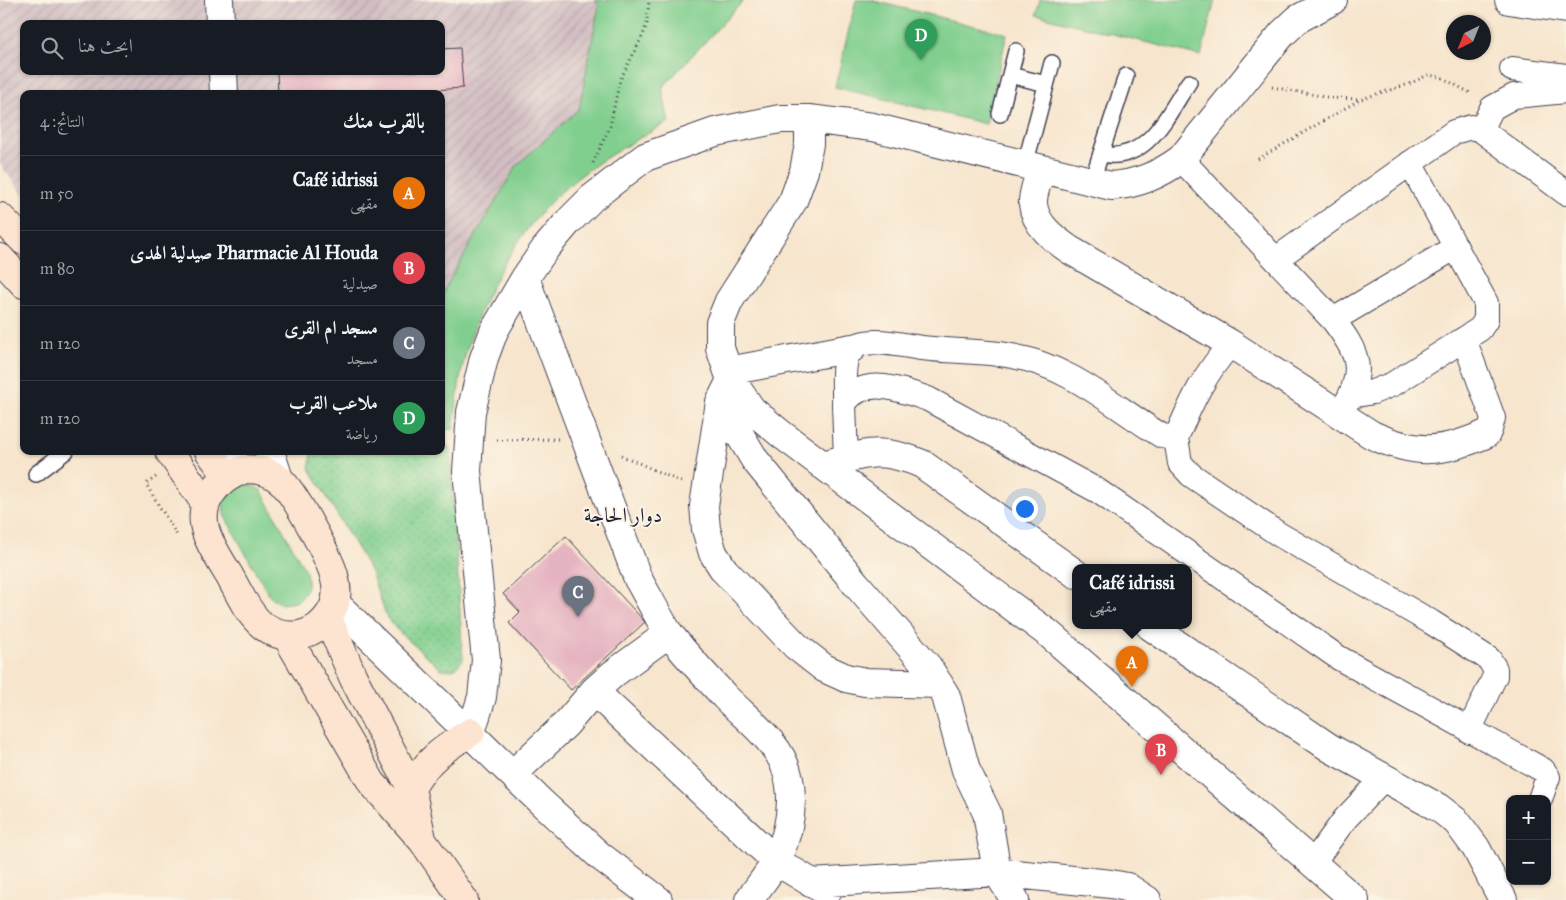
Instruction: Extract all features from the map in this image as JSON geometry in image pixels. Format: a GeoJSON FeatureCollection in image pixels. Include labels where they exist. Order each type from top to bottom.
{"type":"FeatureCollection","features":[{"type":"Feature","properties":{"kind":"main road"},"geometry":{"type":"LineString","coordinates":[[0,217],[20,237]]}},
{"type":"Feature","properties":{"kind":"main road"},"geometry":{"type":"LineString","coordinates":[[0,258],[20,280]]}},
{"type":"Feature","properties":{"kind":"main road"},"geometry":{"type":"LineString","coordinates":[[172,455],[205,503]]}},
{"type":"Feature","properties":{"kind":"main road"},"geometry":{"type":"LineString","coordinates":[[215,455],[231,467],[260,469],[279,479],[293,495],[334,573],[337,588],[332,611],[353,677],[411,788],[422,840]]}},
{"type":"Feature","properties":{"kind":"main road"},"geometry":{"type":"LineString","coordinates":[[231,467],[214,487],[205,503],[203,519],[207,535],[252,616],[267,631],[287,637],[310,633],[332,611]]}},
{"type":"Feature","properties":{"kind":"main road"},"geometry":{"type":"LineString","coordinates":[[287,637],[372,783],[422,840],[464,900]]}},
{"type":"Feature","properties":{"kind":"main road"},"geometry":{"type":"LineString","coordinates":[[411,788],[422,768],[432,757],[471,732]]}},
{"type":"Feature","properties":{"kind":"street"},"geometry":{"type":"LineString","coordinates":[[219,0],[220,20]]}},
{"type":"Feature","properties":{"kind":"street"},"geometry":{"type":"LineString","coordinates":[[471,732],[482,697],[486,660],[467,471],[471,412],[481,366],[494,331],[525,278],[545,249],[592,198],[645,156],[679,143],[749,124],[780,119],[809,119],[873,127],[1111,186],[1138,182],[1166,169],[1180,159],[1282,34],[1298,19],[1333,0]]}},
{"type":"Feature","properties":{"kind":"street"},"geometry":{"type":"LineString","coordinates":[[1509,0],[1566,9]]}},
{"type":"Feature","properties":{"kind":"street"},"geometry":{"type":"LineString","coordinates":[[1512,68],[1566,76]]}},
{"type":"Feature","properties":{"kind":"street"},"geometry":{"type":"LineString","coordinates":[[223,75],[224,90]]}},
{"type":"Feature","properties":{"kind":"street"},"geometry":{"type":"LineString","coordinates":[[1481,130],[1492,108],[1514,96],[1566,91]]}},
{"type":"Feature","properties":{"kind":"street"},"geometry":{"type":"LineString","coordinates":[[809,119],[809,144],[804,171],[793,201],[729,301],[720,324],[720,348],[726,384],[756,460],[856,584],[928,667],[939,684],[952,711],[966,770],[987,813],[997,872],[1015,900]]}},
{"type":"Feature","properties":{"kind":"street"},"geometry":{"type":"LineString","coordinates":[[1276,259],[1454,132],[1471,127],[1481,130],[1566,193]]}},
{"type":"Feature","properties":{"kind":"street"},"geometry":{"type":"LineString","coordinates":[[1180,159],[1333,320],[1350,342],[1356,357],[1357,372],[1345,405]]}},
{"type":"Feature","properties":{"kind":"street"},"geometry":{"type":"LineString","coordinates":[[1345,405],[1393,384],[1480,329],[1486,320],[1486,302],[1410,163]]}},
{"type":"Feature","properties":{"kind":"street"},"geometry":{"type":"LineString","coordinates":[[1033,167],[1033,203],[1038,219],[1052,237],[1070,250],[1231,344],[1345,405],[1372,435],[1393,444],[1417,450],[1448,446],[1486,434],[1490,430],[1492,418],[1464,339]]}},
{"type":"Feature","properties":{"kind":"street"},"geometry":{"type":"LineString","coordinates":[[1333,320],[1456,247]]}},
{"type":"Feature","properties":{"kind":"street"},"geometry":{"type":"LineString","coordinates":[[525,278],[638,578],[669,633],[726,697],[773,744],[785,764],[792,785],[790,815],[784,843],[776,861],[749,900]]}},
{"type":"Feature","properties":{"kind":"street"},"geometry":{"type":"LineString","coordinates":[[726,384],[865,343],[882,342],[924,349],[1014,356],[1068,374],[1162,436],[1176,438]]}},
{"type":"Feature","properties":{"kind":"street"},"geometry":{"type":"LineString","coordinates":[[1231,344],[1217,359],[1195,392],[1176,438],[1180,463],[1191,476],[1280,535],[1431,622],[1489,659],[1495,670],[1495,676],[1469,731]]}},
{"type":"Feature","properties":{"kind":"street"},"geometry":{"type":"LineString","coordinates":[[834,462],[844,404],[846,358],[852,348]]}},
{"type":"Feature","properties":{"kind":"street"},"geometry":{"type":"LineString","coordinates":[[726,384],[752,410],[834,462],[1049,634],[1355,900]]}},
{"type":"Feature","properties":{"kind":"street"},"geometry":{"type":"LineString","coordinates":[[726,384],[704,506],[706,529],[713,553],[724,570],[796,646],[824,668],[846,678],[865,682],[939,684]]}},
{"type":"Feature","properties":{"kind":"street"},"geometry":{"type":"LineString","coordinates":[[844,404],[854,393],[863,388],[884,387],[928,399],[1098,491],[1339,658],[1543,770],[1548,777],[1541,795]]}},
{"type":"Feature","properties":{"kind":"street"},"geometry":{"type":"LineString","coordinates":[[834,462],[884,452],[922,464],[1072,571]]}},
{"type":"Feature","properties":{"kind":"street"},"geometry":{"type":"LineString","coordinates":[[271,455],[279,479]]}},
{"type":"Feature","properties":{"kind":"street"},"geometry":{"type":"LineString","coordinates":[[332,611],[471,732],[512,774],[600,856],[658,900]]}},
{"type":"Feature","properties":{"kind":"street"},"geometry":{"type":"LineString","coordinates":[[1154,629],[1330,748],[1383,779],[1439,808],[1457,822],[1476,848],[1503,900]]}},
{"type":"Feature","properties":{"kind":"street"},"geometry":{"type":"LineString","coordinates":[[512,774],[566,724],[594,691],[613,674],[669,633]]}},
{"type":"Feature","properties":{"kind":"street"},"geometry":{"type":"LineString","coordinates":[[594,691],[776,861],[841,900]]}},
{"type":"Feature","properties":{"kind":"street"},"geometry":{"type":"LineString","coordinates":[[1312,864],[1345,819],[1383,779]]}},
{"type":"Feature","properties":{"kind":"street"},"geometry":{"type":"LineString","coordinates":[[812,883],[997,872],[1111,884],[1127,887],[1147,900]]}},
{"type":"Feature","properties":{"kind":"street"},"geometry":{"type":"LineString","coordinates":[[1503,900],[1508,885]]}},
{"type":"Feature","properties":{"kind":"lane"},"geometry":{"type":"LineString","coordinates":[[1000,114],[1016,51]]}},
{"type":"Feature","properties":{"kind":"lane"},"geometry":{"type":"LineString","coordinates":[[1033,167],[1046,84],[1052,63]]}},
{"type":"Feature","properties":{"kind":"lane"},"geometry":{"type":"LineString","coordinates":[[1010,75],[1046,84]]}},
{"type":"Feature","properties":{"kind":"lane"},"geometry":{"type":"LineString","coordinates":[[1092,181],[1126,76]]}},
{"type":"Feature","properties":{"kind":"lane"},"geometry":{"type":"LineString","coordinates":[[1100,154],[1114,157],[1130,153],[1151,140],[1189,82]]}},
{"type":"Feature","properties":{"kind":"lane"},"geometry":{"type":"LineString","coordinates":[[36,474],[61,455]]}},
{"type":"Feature","properties":{"kind":"path"},"geometry":{"type":"LineString","coordinates":[[592,198],[591,172],[594,159],[610,126],[620,80],[643,35],[647,23],[649,0]]}},
{"type":"Feature","properties":{"kind":"path"},"geometry":{"type":"LineString","coordinates":[[1258,159],[1360,99],[1409,84],[1428,75],[1441,77],[1464,88],[1492,108]]}},
{"type":"Feature","properties":{"kind":"path"},"geometry":{"type":"LineString","coordinates":[[1266,86],[1332,98],[1360,99]]}},
{"type":"Feature","properties":{"kind":"shaded area"},"geometry":{"type":"Polygon","coordinates":[[[0,0],[595,0],[600,5],[579,109],[517,165],[445,288],[445,90],[20,90],[20,191],[0,164],[0,0]]]}},
{"type":"Feature","properties":{"kind":"green space"},"geometry":{"type":"Polygon","coordinates":[[[595,0],[744,0],[662,88],[669,122],[599,162],[573,181],[544,209],[512,250],[476,322],[462,369],[453,430],[445,429],[445,288],[517,165],[579,109],[599,5],[595,0]]]}},
{"type":"Feature","properties":{"kind":"green space"},"geometry":{"type":"Polygon","coordinates":[[[856,0],[870,0],[1007,34],[986,124],[835,87],[856,0]]]}},
{"type":"Feature","properties":{"kind":"green space"},"geometry":{"type":"Polygon","coordinates":[[[1040,0],[1215,0],[1201,56],[1036,15],[1040,0]]]}},
{"type":"Feature","properties":{"kind":"green space"},"geometry":{"type":"Polygon","coordinates":[[[445,446],[450,447],[463,660],[456,668],[451,670],[441,669],[398,631],[387,618],[371,572],[309,467],[312,455],[445,455],[445,446]]]}},
{"type":"Feature","properties":{"kind":"green space"},"geometry":{"type":"Polygon","coordinates":[[[246,483],[261,490],[306,572],[306,588],[303,595],[296,602],[282,604],[270,597],[224,515],[223,500],[226,493],[246,483]]]}},
{"type":"Feature","properties":{"kind":"building"},"geometry":{"type":"Polygon","coordinates":[[[460,48],[463,88],[434,90],[278,90],[277,75],[445,75],[445,49],[460,48]]]}},
{"type":"Feature","properties":{"kind":"building"},"geometry":{"type":"Polygon","coordinates":[[[566,536],[645,622],[571,690],[509,623],[520,612],[503,594],[566,536]]]}},
{"type":"Feature","properties":{"kind":"place","name":"ملاعب القرب"},"geometry":{"type":"Point","coordinates":[921,60]}},
{"type":"Feature","properties":{"kind":"place","name":"مسجد ام القرى"},"geometry":{"type":"Point","coordinates":[578,617]}},
{"type":"Feature","properties":{"kind":"place","name":"Café idrissi"},"geometry":{"type":"Point","coordinates":[1132,687]}},
{"type":"Feature","properties":{"kind":"place","name":"Pharmacie Al Houda صيدلية الهدى"},"geometry":{"type":"Point","coordinates":[1161,775]}},
{"type":"Feature","properties":{"kind":"district","name":"دوار الحاجة"},"geometry":{"type":"Point","coordinates":[623,515]}}]}
